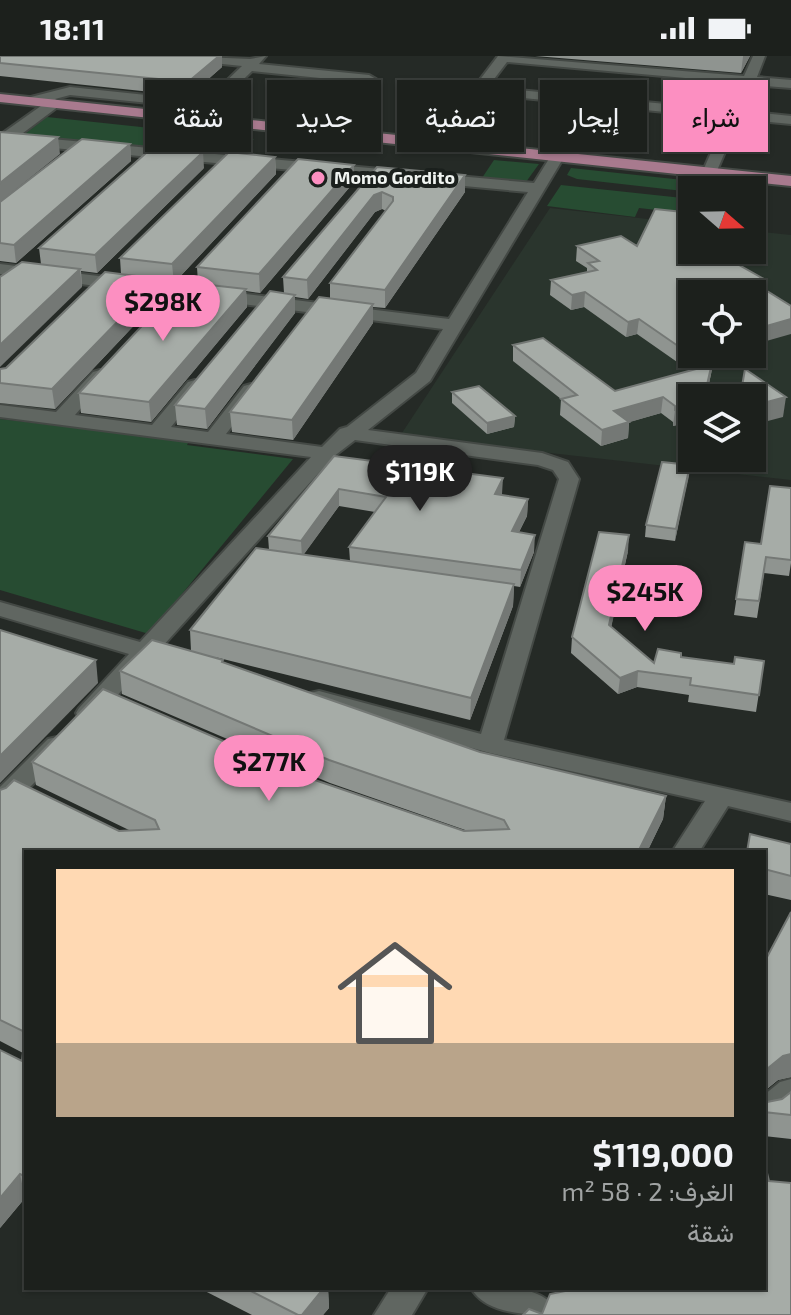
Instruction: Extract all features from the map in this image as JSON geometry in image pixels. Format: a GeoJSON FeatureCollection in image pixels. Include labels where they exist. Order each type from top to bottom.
{"type":"FeatureCollection","features":[{"type":"Feature","properties":{"kind":"main road"},"geometry":{"type":"LineString","coordinates":[[0,98],[145,112]]}},
{"type":"Feature","properties":{"kind":"main road"},"geometry":{"type":"LineString","coordinates":[[251,124],[397,140]]}},
{"type":"Feature","properties":{"kind":"main road"},"geometry":{"type":"LineString","coordinates":[[511,152],[791,181]]}},
{"type":"Feature","properties":{"kind":"street"},"geometry":{"type":"LineString","coordinates":[[184,56],[254,62],[369,79]]}},
{"type":"Feature","properties":{"kind":"street"},"geometry":{"type":"LineString","coordinates":[[487,80],[504,57],[748,80],[759,56]]}},
{"type":"Feature","properties":{"kind":"street"},"geometry":{"type":"LineString","coordinates":[[235,80],[254,62]]}},
{"type":"Feature","properties":{"kind":"street"},"geometry":{"type":"LineString","coordinates":[[768,82],[791,84]]}},
{"type":"Feature","properties":{"kind":"street"},"geometry":{"type":"LineString","coordinates":[[32,101],[70,91],[145,99]]}},
{"type":"Feature","properties":{"kind":"street"},"geometry":{"type":"LineString","coordinates":[[524,94],[663,108]]}},
{"type":"Feature","properties":{"kind":"street"},"geometry":{"type":"LineString","coordinates":[[2,141],[54,103]]}},
{"type":"Feature","properties":{"kind":"street"},"geometry":{"type":"LineString","coordinates":[[768,118],[791,120]]}},
{"type":"Feature","properties":{"kind":"street"},"geometry":{"type":"LineString","coordinates":[[2,141],[145,151]]}},
{"type":"Feature","properties":{"kind":"street"},"geometry":{"type":"LineString","coordinates":[[59,165],[82,146]]}},
{"type":"Feature","properties":{"kind":"street"},"geometry":{"type":"LineString","coordinates":[[132,172],[154,152],[296,165],[369,179],[537,188]]}},
{"type":"Feature","properties":{"kind":"street"},"geometry":{"type":"LineString","coordinates":[[710,176],[719,152]]}},
{"type":"Feature","properties":{"kind":"street"},"geometry":{"type":"LineString","coordinates":[[7,795],[147,651],[326,453],[347,433],[423,377],[557,157]]}},
{"type":"Feature","properties":{"kind":"street"},"geometry":{"type":"LineString","coordinates":[[207,179],[228,158]]}},
{"type":"Feature","properties":{"kind":"street"},"geometry":{"type":"LineString","coordinates":[[275,188],[296,165]]}},
{"type":"Feature","properties":{"kind":"street"},"geometry":{"type":"LineString","coordinates":[[96,287],[123,261]]}},
{"type":"Feature","properties":{"kind":"street"},"geometry":{"type":"LineString","coordinates":[[0,269],[27,266],[96,287],[179,291],[266,302],[309,314],[454,325]]}},
{"type":"Feature","properties":{"kind":"street"},"geometry":{"type":"LineString","coordinates":[[0,290],[27,266]]}},
{"type":"Feature","properties":{"kind":"street"},"geometry":{"type":"LineString","coordinates":[[309,314],[331,285]]}},
{"type":"Feature","properties":{"kind":"street"},"geometry":{"type":"LineString","coordinates":[[61,419],[115,361]]}},
{"type":"Feature","properties":{"kind":"street"},"geometry":{"type":"LineString","coordinates":[[157,431],[206,372]]}},
{"type":"Feature","properties":{"kind":"street"},"geometry":{"type":"LineString","coordinates":[[213,438],[259,379]]}},
{"type":"Feature","properties":{"kind":"street"},"geometry":{"type":"LineString","coordinates":[[0,411],[326,453]]}},
{"type":"Feature","properties":{"kind":"street"},"geometry":{"type":"LineString","coordinates":[[347,433],[542,459],[561,466],[569,479],[525,598],[490,745]]}},
{"type":"Feature","properties":{"kind":"street"},"geometry":{"type":"LineString","coordinates":[[232,557],[264,561]]}},
{"type":"Feature","properties":{"kind":"street"},"geometry":{"type":"LineString","coordinates":[[0,609],[176,659]]}},
{"type":"Feature","properties":{"kind":"street"},"geometry":{"type":"LineString","coordinates":[[295,692],[490,745],[720,799],[791,812]]}},
{"type":"Feature","properties":{"kind":"street"},"geometry":{"type":"LineString","coordinates":[[103,698],[132,710]]}},
{"type":"Feature","properties":{"kind":"street"},"geometry":{"type":"LineString","coordinates":[[7,795],[40,801]]}},
{"type":"Feature","properties":{"kind":"street"},"geometry":{"type":"LineString","coordinates":[[686,850],[720,799]]}},
{"type":"Feature","properties":{"kind":"street"},"geometry":{"type":"LineString","coordinates":[[766,1110],[791,1091]]}},
{"type":"Feature","properties":{"kind":"street"},"geometry":{"type":"LineString","coordinates":[[392,1315],[410,1290]]}},
{"type":"Feature","properties":{"kind":"shaded area"},"geometry":{"type":"Polygon","coordinates":[[[550,208],[678,222],[678,264],[766,264],[766,232],[791,235],[791,480],[720,472],[766,472],[766,384],[678,384],[678,467],[400,436],[550,208]]]}},
{"type":"Feature","properties":{"kind":"green space"},"geometry":{"type":"Polygon","coordinates":[[[47,117],[145,127],[145,146],[22,136],[47,117]]]}},
{"type":"Feature","properties":{"kind":"green space"},"geometry":{"type":"Polygon","coordinates":[[[494,160],[539,164],[526,182],[482,178],[494,160]]]}},
{"type":"Feature","properties":{"kind":"green space"},"geometry":{"type":"Polygon","coordinates":[[[571,168],[678,179],[678,190],[577,179],[567,175],[571,168]]]}},
{"type":"Feature","properties":{"kind":"green space"},"geometry":{"type":"Polygon","coordinates":[[[561,185],[678,198],[678,212],[639,208],[635,217],[547,206],[561,185]]]}},
{"type":"Feature","properties":{"kind":"green space"},"geometry":{"type":"Polygon","coordinates":[[[0,419],[189,441],[187,445],[293,459],[149,634],[0,590],[0,419]]]}},
{"type":"Feature","properties":{"kind":"building"},"geometry":{"type":"Polygon","coordinates":[[[0,56],[219,56],[190,80],[0,63],[0,56]]]}},
{"type":"Feature","properties":{"kind":"building"},"geometry":{"type":"Polygon","coordinates":[[[0,132],[58,137],[0,183],[0,132]]]}},
{"type":"Feature","properties":{"kind":"building"},"geometry":{"type":"Polygon","coordinates":[[[82,139],[130,144],[14,245],[0,243],[0,202],[82,139]]]}},
{"type":"Feature","properties":{"kind":"building"},"geometry":{"type":"Polygon","coordinates":[[[147,152],[203,152],[95,255],[39,248],[147,152]]]}},
{"type":"Feature","properties":{"kind":"building"},"geometry":{"type":"Polygon","coordinates":[[[229,152],[275,157],[172,264],[120,258],[229,152]]]}},
{"type":"Feature","properties":{"kind":"building"},"geometry":{"type":"Polygon","coordinates":[[[298,159],[354,165],[259,274],[197,267],[298,159]]]}},
{"type":"Feature","properties":{"kind":"building"},"geometry":{"type":"Polygon","coordinates":[[[377,167],[465,175],[385,290],[330,283],[393,201],[393,197],[382,192],[374,195],[307,280],[283,277],[377,167]]]}},
{"type":"Feature","properties":{"kind":"building"},"geometry":{"type":"Polygon","coordinates":[[[655,209],[678,211],[678,264],[737,264],[762,278],[678,280],[678,346],[639,319],[628,322],[585,292],[572,295],[551,280],[597,270],[588,263],[599,261],[577,246],[621,236],[637,246],[655,209]]]}},
{"type":"Feature","properties":{"kind":"building"},"geometry":{"type":"Polygon","coordinates":[[[22,262],[80,269],[0,345],[0,277],[22,262]]]}},
{"type":"Feature","properties":{"kind":"building"},"geometry":{"type":"Polygon","coordinates":[[[105,272],[159,279],[52,389],[0,383],[0,369],[6,368],[105,272]]]}},
{"type":"Feature","properties":{"kind":"building"},"geometry":{"type":"Polygon","coordinates":[[[183,282],[246,289],[149,402],[79,393],[183,282]]]}},
{"type":"Feature","properties":{"kind":"building"},"geometry":{"type":"Polygon","coordinates":[[[766,290],[791,306],[791,319],[766,326],[766,290]]]}},
{"type":"Feature","properties":{"kind":"building"},"geometry":{"type":"Polygon","coordinates":[[[270,291],[295,295],[205,409],[175,405],[270,291]]]}},
{"type":"Feature","properties":{"kind":"building"},"geometry":{"type":"Polygon","coordinates":[[[319,297],[373,304],[292,420],[230,412],[319,297]]]}},
{"type":"Feature","properties":{"kind":"building"},"geometry":{"type":"Polygon","coordinates":[[[543,338],[615,391],[700,368],[711,368],[707,384],[678,384],[678,409],[675,410],[675,406],[663,397],[614,411],[629,422],[602,430],[561,399],[577,395],[513,345],[543,338]]]}},
{"type":"Feature","properties":{"kind":"building"},"geometry":{"type":"Polygon","coordinates":[[[745,369],[786,397],[766,402],[766,384],[742,384],[745,369]]]}},
{"type":"Feature","properties":{"kind":"building"},"geometry":{"type":"Polygon","coordinates":[[[479,386],[515,416],[487,423],[452,392],[479,386]]]}},
{"type":"Feature","properties":{"kind":"building"},"geometry":{"type":"Polygon","coordinates":[[[334,456],[503,478],[495,494],[528,499],[512,531],[535,535],[521,570],[349,547],[386,497],[339,489],[301,541],[268,536],[334,456]]]}},
{"type":"Feature","properties":{"kind":"building"},"geometry":{"type":"Polygon","coordinates":[[[662,462],[678,464],[678,472],[688,472],[676,529],[646,525],[662,462]]]}},
{"type":"Feature","properties":{"kind":"building"},"geometry":{"type":"Polygon","coordinates":[[[770,486],[791,488],[791,560],[766,557],[759,601],[736,599],[745,542],[761,544],[770,486]]]}},
{"type":"Feature","properties":{"kind":"building"},"geometry":{"type":"Polygon","coordinates":[[[599,532],[629,535],[609,625],[654,663],[658,649],[681,653],[681,657],[734,664],[735,657],[764,661],[759,695],[690,685],[691,678],[638,671],[620,678],[572,637],[599,532]]]}},
{"type":"Feature","properties":{"kind":"building"},"geometry":{"type":"Polygon","coordinates":[[[256,548],[514,584],[471,698],[190,630],[256,548]]]}},
{"type":"Feature","properties":{"kind":"building"},"geometry":{"type":"Polygon","coordinates":[[[0,630],[96,660],[0,756],[0,630]]]}},
{"type":"Feature","properties":{"kind":"building"},"geometry":{"type":"Polygon","coordinates":[[[152,640],[223,660],[480,752],[666,796],[639,850],[24,850],[24,1032],[0,1020],[0,790],[14,780],[119,831],[159,829],[155,820],[32,762],[103,689],[309,778],[464,831],[509,829],[504,820],[329,760],[120,671],[152,640]]]}},
{"type":"Feature","properties":{"kind":"building"},"geometry":{"type":"Polygon","coordinates":[[[750,834],[791,844],[791,876],[766,870],[766,850],[747,850],[750,834]]]}},
{"type":"Feature","properties":{"kind":"building"},"geometry":{"type":"Polygon","coordinates":[[[791,912],[791,1054],[783,1056],[767,1069],[767,1102],[782,1099],[791,1092],[791,1115],[766,1112],[766,959],[791,912]]]}},
{"type":"Feature","properties":{"kind":"building"},"geometry":{"type":"Polygon","coordinates":[[[24,1042],[24,1176],[20,1174],[0,1198],[0,1050],[22,1061],[24,1042]]]}},
{"type":"Feature","properties":{"kind":"building"},"geometry":{"type":"Polygon","coordinates":[[[766,1169],[769,1181],[791,1183],[791,1315],[523,1315],[529,1309],[542,1314],[550,1294],[565,1291],[766,1290],[766,1169]]]}},
{"type":"Feature","properties":{"kind":"building"},"geometry":{"type":"Polygon","coordinates":[[[249,1290],[322,1290],[302,1315],[249,1290]]]}},
{"type":"Feature","properties":{"kind":"place","name":"Momo Gordito"},"geometry":{"type":"Point","coordinates":[318,178]}}]}
